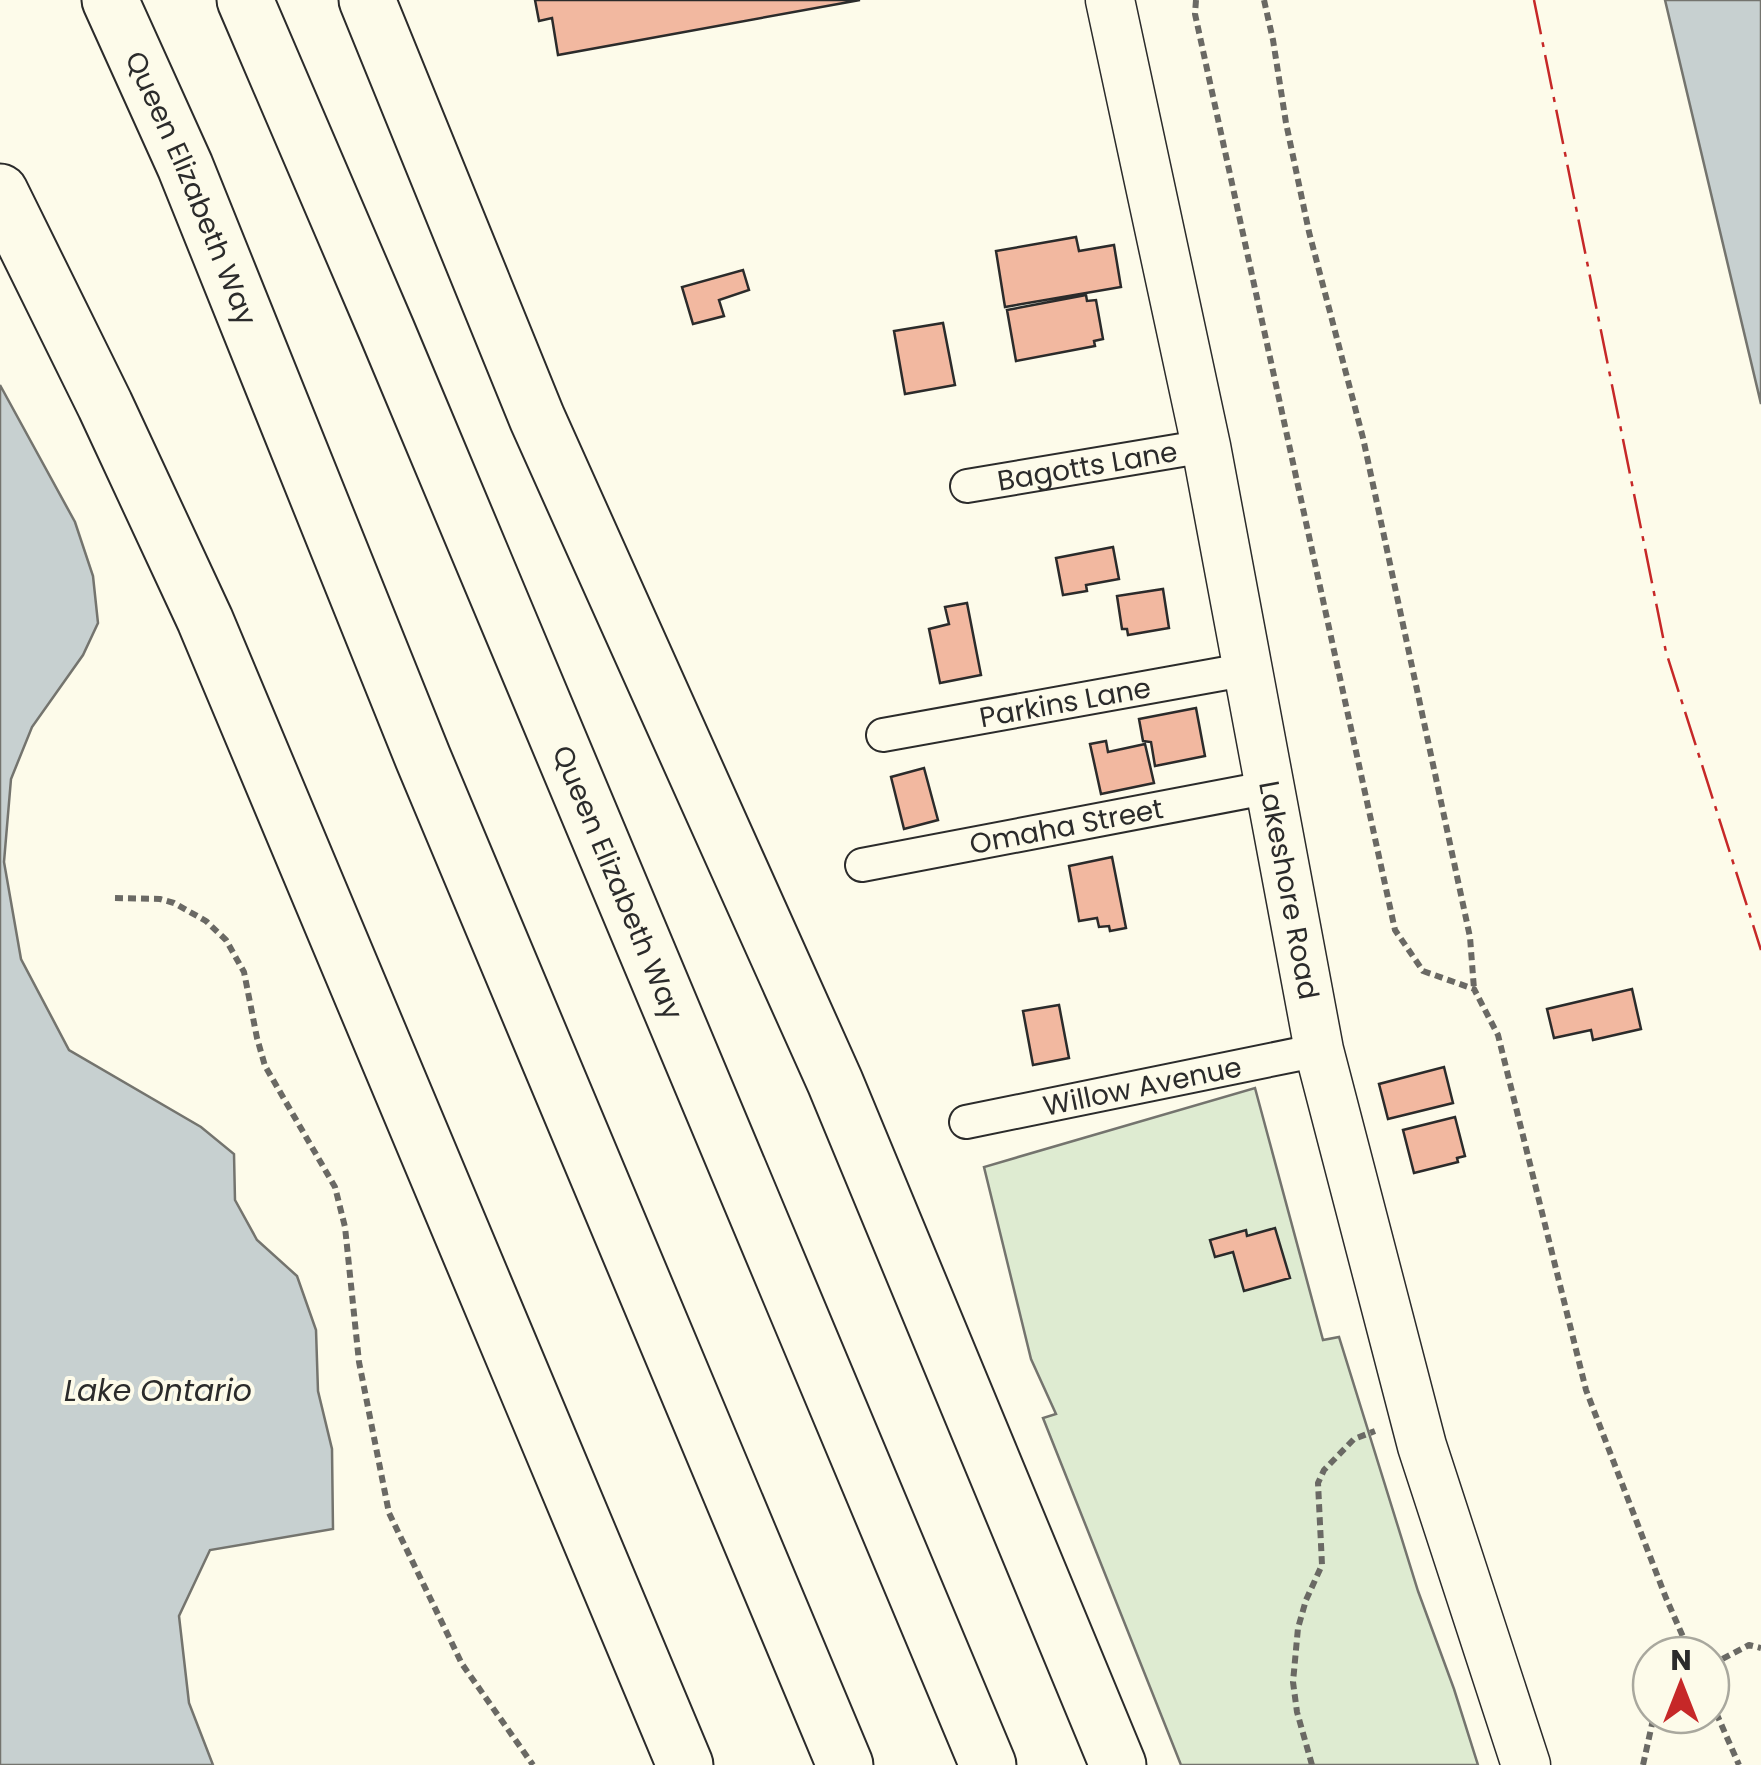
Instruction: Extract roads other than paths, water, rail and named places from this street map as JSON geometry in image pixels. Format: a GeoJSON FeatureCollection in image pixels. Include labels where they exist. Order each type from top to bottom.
{"type":"FeatureCollection","features":[{"type":"Feature","properties":{"kind":"highway","name":"Queen Elizabeth Way"},"geometry":{"type":"LineString","coordinates":[[110,0],[185,166],[423,758],[845,1765]]}},
{"type":"Feature","properties":{"kind":"highway","name":"Queen Elizabeth Way"},"geometry":{"type":"LineString","coordinates":[[245,0],[988,1765]]}},
{"type":"Feature","properties":{"kind":"highway"},"geometry":{"type":"LineString","coordinates":[[367,0],[537,418],[834,1082],[1118,1765]]}},
{"type":"Feature","properties":{"kind":"highway"},"geometry":{"type":"LineString","coordinates":[[0,192],[204,620],[685,1765]]}},
{"type":"Feature","properties":{"kind":"main road","name":"Lakeshore Road"},"geometry":{"type":"LineString","coordinates":[[1110,0],[1206,446],[1319,1050],[1422,1446],[1526,1765]]}},
{"type":"Feature","properties":{"kind":"street","name":"Bagotts Lane"},"geometry":{"type":"LineString","coordinates":[[968,486],[1206,446]]}},
{"type":"Feature","properties":{"kind":"street","name":"Parkins Lane"},"geometry":{"type":"LineString","coordinates":[[883,735],[1249,669]]}},
{"type":"Feature","properties":{"kind":"street","name":"Omaha Street"},"geometry":{"type":"LineString","coordinates":[[862,865],[1271,787]]}},
{"type":"Feature","properties":{"kind":"street","name":"Willow Avenue"},"geometry":{"type":"LineString","coordinates":[[966,1122],[1319,1050]]}},
{"type":"Feature","properties":{"kind":"water"},"geometry":{"type":"Polygon","coordinates":[[[1665,0],[1761,0],[1761,404],[1665,0]]]}},
{"type":"Feature","properties":{"kind":"water","name":"Lake Ontario"},"geometry":{"type":"Polygon","coordinates":[[[0,385],[75,522],[93,576],[98,623],[83,655],[32,727],[11,779],[4,862],[21,959],[69,1050],[201,1127],[234,1154],[235,1200],[257,1240],[297,1276],[316,1330],[318,1391],[332,1449],[333,1529],[210,1550],[179,1616],[189,1703],[213,1765],[0,1765],[0,385]]]}}]}
